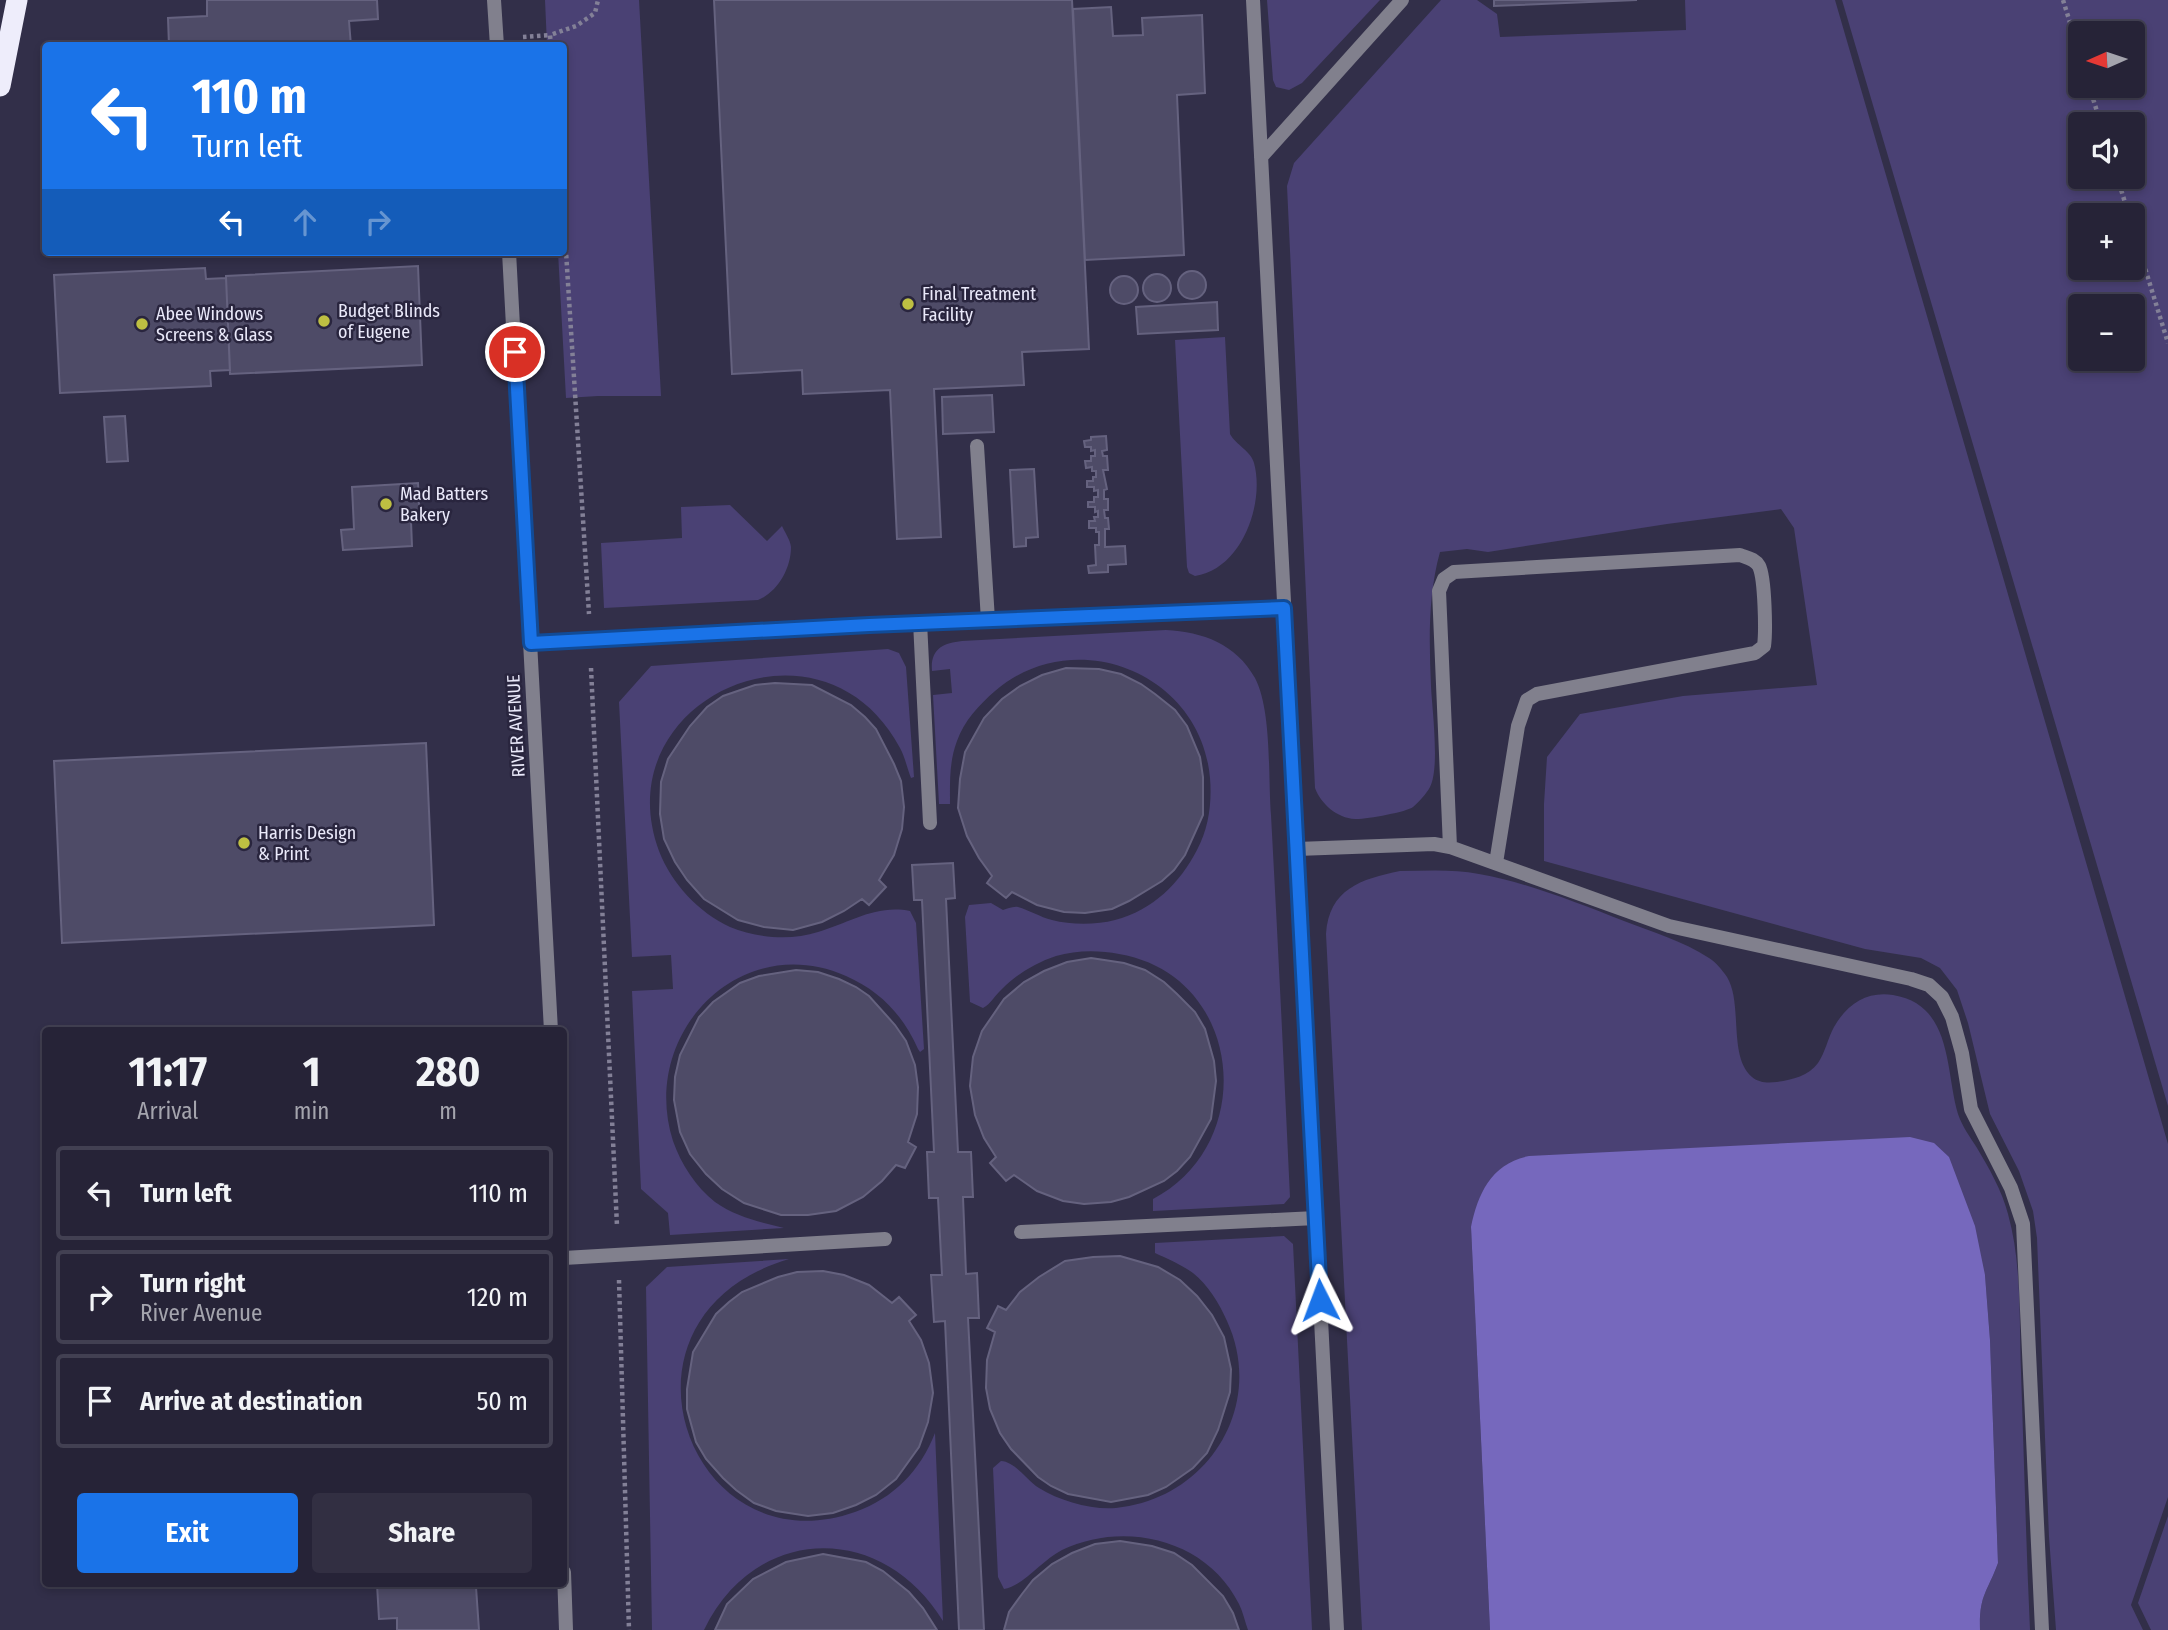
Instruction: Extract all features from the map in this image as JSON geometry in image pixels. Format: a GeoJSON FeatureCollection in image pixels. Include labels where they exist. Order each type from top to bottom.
{"type":"FeatureCollection","features":[{"type":"Feature","properties":{"kind":"highway"},"geometry":{"type":"LineString","coordinates":[[0,86],[17,0]]}},
{"type":"Feature","properties":{"kind":"street"},"geometry":{"type":"LineString","coordinates":[[495,0],[497,42]]}},
{"type":"Feature","properties":{"kind":"street"},"geometry":{"type":"LineString","coordinates":[[1253,0],[1337,1630]]}},
{"type":"Feature","properties":{"kind":"street"},"geometry":{"type":"LineString","coordinates":[[1261,157],[1402,0]]}},
{"type":"Feature","properties":{"kind":"street","name":"RIVER AVENUE"},"geometry":{"type":"LineString","coordinates":[[509,256],[551,1027]]}},
{"type":"Feature","properties":{"kind":"street"},"geometry":{"type":"LineString","coordinates":[[977,446],[988,620]]}},
{"type":"Feature","properties":{"kind":"street"},"geometry":{"type":"LineString","coordinates":[[1450,847],[1439,591],[1444,579],[1454,572],[1740,555],[1753,559],[1760,568],[1766,632],[1764,646],[1755,653],[1537,694],[1527,700],[1518,726],[1496,863]]}},
{"type":"Feature","properties":{"kind":"street"},"geometry":{"type":"LineString","coordinates":[[531,643],[920,622],[1284,608]]}},
{"type":"Feature","properties":{"kind":"street"},"geometry":{"type":"LineString","coordinates":[[920,622],[930,823]]}},
{"type":"Feature","properties":{"kind":"street"},"geometry":{"type":"LineString","coordinates":[[1297,849],[1434,844],[1450,847],[1669,926],[1911,979],[1929,985],[1942,996],[1952,1017],[1962,1053],[1971,1109],[2011,1188],[2023,1224],[2042,1630]]}},
{"type":"Feature","properties":{"kind":"street"},"geometry":{"type":"LineString","coordinates":[[1021,1233],[1316,1217]]}},
{"type":"Feature","properties":{"kind":"street"},"geometry":{"type":"LineString","coordinates":[[567,1258],[885,1239]]}},
{"type":"Feature","properties":{"kind":"street"},"geometry":{"type":"LineString","coordinates":[[565,1587],[566,1630]]}},
{"type":"Feature","properties":{"kind":"path"},"geometry":{"type":"LineString","coordinates":[[551,42],[550,35],[576,26],[595,13],[598,0]]}},
{"type":"Feature","properties":{"kind":"path"},"geometry":{"type":"LineString","coordinates":[[2063,0],[2070,21]]}},
{"type":"Feature","properties":{"kind":"path"},"geometry":{"type":"LineString","coordinates":[[566,256],[590,640],[618,1254],[629,1630]]}},
{"type":"Feature","properties":{"kind":"path"},"geometry":{"type":"LineString","coordinates":[[2145,268],[2168,343]]}},
{"type":"Feature","properties":{"kind":"shaded area"},"geometry":{"type":"Polygon","coordinates":[[[545,0],[639,0],[661,396],[566,398],[558,256],[567,256],[567,42],[547,42],[545,0]]]}},
{"type":"Feature","properties":{"kind":"shaded area"},"geometry":{"type":"Polygon","coordinates":[[[1267,0],[1380,0],[1302,83],[1289,90],[1276,87],[1273,80],[1267,0]]]}},
{"type":"Feature","properties":{"kind":"shaded area"},"geometry":{"type":"Polygon","coordinates":[[[1441,0],[1477,0],[1497,14],[1500,37],[1686,30],[1685,0],[1835,0],[2168,1144],[2168,1497],[2131,1605],[2143,1630],[2056,1630],[2049,1537],[2037,1238],[2033,1211],[2019,1171],[1990,1114],[1968,1023],[1957,990],[1940,968],[1921,958],[1865,949],[1544,861],[1547,757],[1580,714],[1683,696],[1817,685],[1794,528],[1781,509],[1488,552],[1467,549],[1440,552],[1430,618],[1435,766],[1430,787],[1409,809],[1360,819],[1336,813],[1326,805],[1315,788],[1287,186],[1294,163],[1441,0]]]}},
{"type":"Feature","properties":{"kind":"shaded area"},"geometry":{"type":"Polygon","coordinates":[[[1842,0],[2168,0],[2168,1106],[1842,0]]]}},
{"type":"Feature","properties":{"kind":"shaded area"},"geometry":{"type":"Polygon","coordinates":[[[1225,337],[1230,434],[1247,451],[1254,463],[1256,497],[1253,514],[1237,548],[1226,561],[1211,571],[1195,576],[1189,573],[1187,567],[1175,340],[1225,337]]]}},
{"type":"Feature","properties":{"kind":"shaded area"},"geometry":{"type":"Polygon","coordinates":[[[730,505],[767,541],[782,526],[789,539],[789,563],[772,591],[758,600],[604,608],[601,543],[682,538],[681,507],[730,505]]]}},
{"type":"Feature","properties":{"kind":"shaded area"},"geometry":{"type":"Polygon","coordinates":[[[1166,630],[1205,637],[1228,648],[1255,678],[1264,708],[1290,1197],[1284,1204],[1153,1211],[1153,1199],[1187,1173],[1210,1140],[1222,1102],[1223,1063],[1212,1026],[1192,993],[1160,968],[1119,954],[1096,951],[1071,953],[1048,959],[1027,970],[983,1008],[970,1002],[965,917],[969,905],[991,903],[1003,910],[1018,907],[1052,920],[1084,924],[1115,920],[1141,909],[1174,884],[1197,850],[1209,815],[1210,778],[1201,741],[1184,710],[1159,686],[1129,669],[1095,661],[1061,661],[1027,671],[983,702],[964,727],[954,749],[950,804],[939,804],[933,695],[952,693],[950,669],[932,671],[933,657],[939,648],[962,641],[1166,630]]]}},
{"type":"Feature","properties":{"kind":"shaded area"},"geometry":{"type":"Polygon","coordinates":[[[888,649],[899,653],[906,667],[914,777],[911,778],[900,748],[865,704],[822,681],[775,676],[729,687],[690,713],[662,750],[650,797],[659,851],[671,875],[687,896],[718,921],[751,934],[797,937],[874,912],[910,911],[916,923],[924,1049],[920,1052],[905,1025],[889,1005],[846,976],[806,965],[769,967],[735,980],[707,1001],[685,1030],[671,1064],[666,1102],[673,1141],[690,1175],[715,1202],[740,1215],[784,1228],[670,1235],[668,1213],[641,1189],[632,991],[673,989],[671,955],[632,957],[619,702],[651,666],[888,649]]]}},
{"type":"Feature","properties":{"kind":"shaded area"},"geometry":{"type":"Polygon","coordinates":[[[1400,871],[1460,871],[1516,883],[1589,907],[1699,952],[1714,962],[1727,977],[1732,988],[1740,1057],[1752,1077],[1761,1081],[1788,1080],[1810,1071],[1820,1059],[1839,1019],[1866,997],[1893,995],[1912,1001],[1927,1012],[1937,1025],[1943,1042],[1960,1118],[1999,1188],[2016,1252],[2030,1630],[1980,1630],[1982,1601],[1998,1563],[1985,1275],[1471,1227],[1490,1630],[1362,1630],[1326,934],[1328,919],[1340,896],[1372,878],[1400,871]]]}},
{"type":"Feature","properties":{"kind":"shaded area"},"geometry":{"type":"Polygon","coordinates":[[[1910,1137],[1934,1143],[1949,1157],[1975,1226],[1985,1275],[1998,1563],[1982,1601],[1980,1630],[1490,1630],[1471,1227],[1478,1203],[1489,1181],[1505,1165],[1529,1156],[1910,1137]]]}},
{"type":"Feature","properties":{"kind":"shaded area"},"geometry":{"type":"Polygon","coordinates":[[[1284,1236],[1293,1244],[1312,1630],[1248,1630],[1239,1604],[1225,1582],[1207,1564],[1185,1550],[1162,1541],[1137,1537],[1086,1541],[1062,1550],[1018,1583],[1004,1589],[998,1577],[993,1468],[1001,1461],[1011,1465],[1034,1485],[1056,1497],[1086,1506],[1116,1508],[1149,1501],[1178,1487],[1202,1467],[1221,1443],[1233,1415],[1239,1385],[1237,1353],[1227,1321],[1204,1283],[1189,1270],[1155,1253],[1155,1243],[1284,1236]]]}},
{"type":"Feature","properties":{"kind":"shaded area"},"geometry":{"type":"Polygon","coordinates":[[[789,1259],[730,1289],[694,1331],[681,1380],[687,1429],[710,1473],[747,1505],[796,1520],[855,1512],[882,1499],[904,1482],[913,1471],[935,1433],[943,1621],[917,1588],[887,1565],[854,1552],[820,1548],[786,1554],[754,1570],[726,1595],[704,1630],[652,1630],[646,1287],[667,1267],[789,1259]]]}},
{"type":"Feature","properties":{"kind":"shaded area"},"geometry":{"type":"Polygon","coordinates":[[[2168,1516],[2168,1630],[2151,1630],[2138,1603],[2168,1516]]]}},
{"type":"Feature","properties":{"kind":"building"},"geometry":{"type":"Polygon","coordinates":[[[207,0],[377,0],[378,19],[349,21],[351,42],[169,42],[168,18],[207,16],[207,0]]]}},
{"type":"Feature","properties":{"kind":"building","name":"Final Treatment Facility"},"geometry":{"type":"Polygon","coordinates":[[[714,0],[1072,0],[1089,349],[1022,352],[1024,385],[934,389],[941,537],[897,539],[890,390],[803,394],[802,370],[732,374],[714,0]]]}},
{"type":"Feature","properties":{"kind":"building"},"geometry":{"type":"Polygon","coordinates":[[[1494,0],[1637,0],[1494,6],[1494,0]]]}},
{"type":"Feature","properties":{"kind":"building"},"geometry":{"type":"Polygon","coordinates":[[[1111,7],[1113,36],[1143,35],[1142,18],[1202,15],[1205,93],[1177,95],[1184,255],[1085,260],[1073,9],[1111,7]]]}},
{"type":"Feature","properties":{"kind":"building","name":"Budget Blinds of Eugene"},"geometry":{"type":"Polygon","coordinates":[[[418,266],[422,365],[230,374],[226,276],[418,266]]]}},
{"type":"Feature","properties":{"kind":"building","name":"Abee Windows Screens & Glass"},"geometry":{"type":"Polygon","coordinates":[[[205,268],[206,279],[226,278],[230,370],[210,371],[211,386],[60,393],[54,275],[205,268]]]}},
{"type":"Feature","properties":{"kind":"building"},"geometry":{"type":"Polygon","coordinates":[[[1192,271],[1202,275],[1206,285],[1202,295],[1192,299],[1182,295],[1178,285],[1182,275],[1192,271]]]}},
{"type":"Feature","properties":{"kind":"building"},"geometry":{"type":"Polygon","coordinates":[[[1157,274],[1167,278],[1171,288],[1167,298],[1157,302],[1147,298],[1143,288],[1147,278],[1157,274]]]}},
{"type":"Feature","properties":{"kind":"building"},"geometry":{"type":"Polygon","coordinates":[[[1124,276],[1134,280],[1138,290],[1134,300],[1124,304],[1114,300],[1110,290],[1114,280],[1124,276]]]}},
{"type":"Feature","properties":{"kind":"building"},"geometry":{"type":"Polygon","coordinates":[[[1217,302],[1218,330],[1138,334],[1136,307],[1217,302]]]}},
{"type":"Feature","properties":{"kind":"building"},"geometry":{"type":"Polygon","coordinates":[[[992,395],[994,432],[943,434],[942,397],[992,395]]]}},
{"type":"Feature","properties":{"kind":"building"},"geometry":{"type":"Polygon","coordinates":[[[125,416],[128,461],[107,462],[104,417],[125,416]]]}},
{"type":"Feature","properties":{"kind":"building"},"geometry":{"type":"Polygon","coordinates":[[[1106,436],[1107,450],[1102,451],[1103,456],[1107,456],[1108,470],[1103,470],[1107,489],[1104,490],[1104,499],[1108,499],[1108,510],[1104,510],[1109,529],[1105,529],[1105,547],[1125,546],[1126,564],[1108,565],[1108,572],[1089,573],[1088,566],[1096,565],[1095,545],[1099,545],[1099,532],[1096,532],[1096,528],[1089,528],[1089,521],[1095,521],[1094,517],[1098,517],[1098,511],[1095,512],[1095,507],[1088,507],[1088,502],[1094,502],[1094,497],[1098,497],[1098,490],[1087,487],[1087,481],[1093,481],[1093,477],[1096,477],[1096,471],[1092,471],[1092,467],[1086,468],[1085,461],[1091,461],[1095,450],[1091,451],[1091,447],[1085,447],[1084,441],[1091,440],[1091,437],[1106,436]]]}},
{"type":"Feature","properties":{"kind":"building"},"geometry":{"type":"Polygon","coordinates":[[[1034,469],[1038,537],[1026,538],[1026,546],[1014,547],[1010,470],[1034,469]]]}},
{"type":"Feature","properties":{"kind":"building","name":"Mad Batters Bakery"},"geometry":{"type":"Polygon","coordinates":[[[418,483],[420,521],[411,521],[412,546],[343,550],[341,530],[354,529],[352,487],[418,483]]]}},
{"type":"Feature","properties":{"kind":"building"},"geometry":{"type":"Polygon","coordinates":[[[1066,668],[1099,669],[1121,674],[1155,694],[1175,710],[1187,726],[1200,757],[1203,777],[1203,815],[1185,855],[1174,870],[1162,881],[1129,901],[1112,909],[1085,913],[1064,912],[1037,905],[1012,892],[1006,898],[987,883],[992,876],[967,836],[958,808],[965,752],[984,718],[1002,699],[1020,686],[1042,675],[1066,668]]]}},
{"type":"Feature","properties":{"kind":"building"},"geometry":{"type":"Polygon","coordinates":[[[755,685],[812,685],[851,705],[865,717],[876,729],[894,764],[901,781],[904,807],[902,829],[894,855],[879,880],[886,887],[869,905],[862,899],[822,922],[793,930],[764,927],[738,920],[704,899],[675,862],[664,839],[660,814],[661,782],[668,759],[690,726],[707,707],[723,696],[755,685]]]}},
{"type":"Feature","properties":{"kind":"building","name":"Harris Design & Print"},"geometry":{"type":"Polygon","coordinates":[[[426,743],[434,925],[62,943],[54,761],[426,743]]]}},
{"type":"Feature","properties":{"kind":"building"},"geometry":{"type":"Polygon","coordinates":[[[953,863],[955,898],[946,899],[958,1152],[971,1152],[973,1197],[963,1197],[966,1274],[977,1273],[979,1318],[968,1318],[984,1630],[959,1630],[945,1321],[934,1322],[931,1275],[942,1275],[938,1198],[929,1198],[927,1152],[934,1152],[922,900],[914,900],[912,865],[953,863]]]}},
{"type":"Feature","properties":{"kind":"building"},"geometry":{"type":"Polygon","coordinates":[[[1091,958],[1124,963],[1145,970],[1177,994],[1195,1012],[1205,1029],[1214,1061],[1216,1081],[1211,1119],[1190,1157],[1177,1171],[1164,1181],[1129,1197],[1111,1202],[1084,1204],[1063,1201],[1037,1191],[1014,1175],[1006,1181],[990,1163],[996,1157],[984,1138],[975,1115],[970,1086],[973,1057],[982,1031],[1004,999],[1024,982],[1044,971],[1067,962],[1091,958]]]}},
{"type":"Feature","properties":{"kind":"building"},"geometry":{"type":"Polygon","coordinates":[[[796,970],[818,972],[856,987],[869,996],[906,1041],[915,1065],[918,1087],[917,1114],[908,1142],[916,1147],[905,1168],[896,1165],[863,1197],[836,1211],[781,1215],[744,1203],[722,1189],[690,1154],[680,1132],[674,1100],[675,1077],[680,1055],[699,1017],[713,1002],[740,983],[759,976],[796,970]]]}},
{"type":"Feature","properties":{"kind":"building"},"geometry":{"type":"Polygon","coordinates":[[[1120,1256],[1158,1267],[1180,1280],[1197,1296],[1224,1337],[1231,1369],[1230,1392],[1218,1430],[1207,1453],[1193,1468],[1166,1487],[1148,1495],[1111,1502],[1068,1494],[1051,1486],[1038,1477],[1011,1449],[1000,1433],[990,1409],[986,1388],[987,1360],[995,1332],[987,1328],[998,1306],[1006,1310],[1020,1292],[1065,1261],[1120,1256]]]}},
{"type":"Feature","properties":{"kind":"building"},"geometry":{"type":"Polygon","coordinates":[[[823,1271],[844,1275],[869,1285],[892,1303],[899,1297],[916,1315],[909,1321],[921,1340],[929,1363],[933,1393],[928,1422],[919,1447],[896,1479],[876,1495],[856,1505],[833,1513],[808,1516],[776,1511],[754,1503],[723,1478],[706,1459],[696,1442],[687,1409],[687,1389],[693,1352],[716,1314],[729,1302],[742,1292],[778,1277],[797,1272],[823,1271]]]}},
{"type":"Feature","properties":{"kind":"building"},"geometry":{"type":"Polygon","coordinates":[[[1120,1541],[1174,1553],[1192,1565],[1223,1596],[1239,1630],[1004,1630],[1009,1612],[1022,1594],[1033,1580],[1052,1564],[1095,1544],[1120,1541]]]}},
{"type":"Feature","properties":{"kind":"building"},"geometry":{"type":"Polygon","coordinates":[[[823,1554],[866,1562],[883,1571],[909,1592],[937,1630],[715,1630],[727,1604],[753,1579],[786,1562],[823,1554]]]}},
{"type":"Feature","properties":{"kind":"building"},"geometry":{"type":"Polygon","coordinates":[[[377,1587],[476,1587],[479,1630],[397,1630],[397,1618],[379,1619],[377,1587]]]}},
{"type":"Feature","properties":{"kind":"place","name":"Final Treatment Facility"},"geometry":{"type":"Point","coordinates":[908,304]}},
{"type":"Feature","properties":{"kind":"place","name":"Budget Blinds of Eugene"},"geometry":{"type":"Point","coordinates":[324,321]}},
{"type":"Feature","properties":{"kind":"place","name":"Abee Windows Screens & Glass"},"geometry":{"type":"Point","coordinates":[142,324]}},
{"type":"Feature","properties":{"kind":"place","name":"Mad Batters Bakery"},"geometry":{"type":"Point","coordinates":[386,504]}},
{"type":"Feature","properties":{"kind":"place","name":"Harris Design & Print"},"geometry":{"type":"Point","coordinates":[244,843]}},
{"type":"Feature","properties":{"kind":"route"},"geometry":{"type":"LineString","coordinates":[[515,352],[531,643],[869,625],[1284,608],[1320,1300]]}}]}
